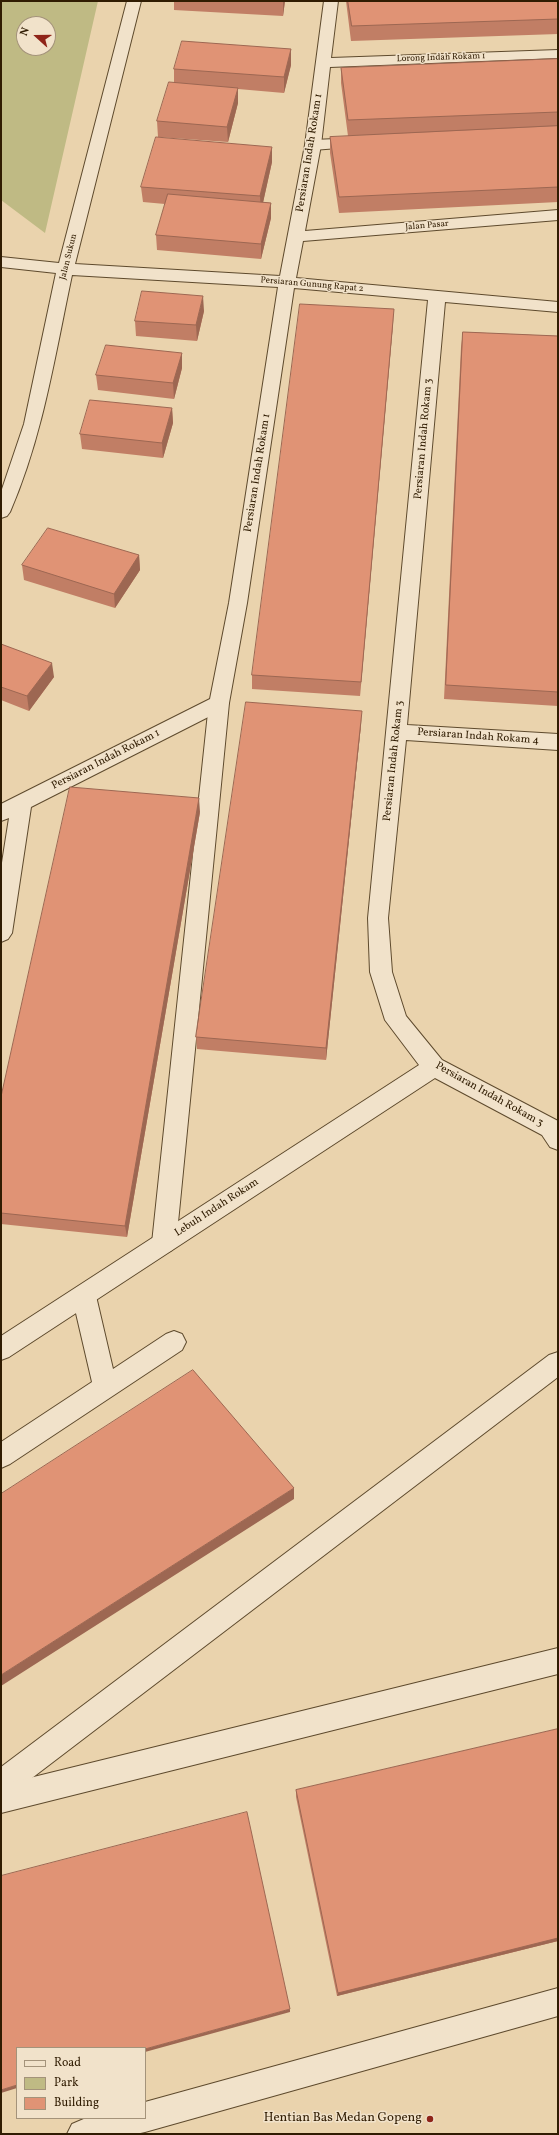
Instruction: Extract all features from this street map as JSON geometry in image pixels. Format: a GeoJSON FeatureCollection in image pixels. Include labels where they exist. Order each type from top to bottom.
{"type":"FeatureCollection","features":[{"type":"Feature","properties":{"kind":"street","name":"Jalan Sukun"},"geometry":{"type":"LineString","coordinates":[[1,512],[12,489],[29,435],[66,269],[134,1]]}},
{"type":"Feature","properties":{"kind":"street","name":"Persiaran Indah Rokam 1"},"geometry":{"type":"LineString","coordinates":[[1,813],[219,703],[238,603],[287,282],[313,145],[331,1]]}},
{"type":"Feature","properties":{"kind":"street","name":"Lorong Indah Rokam 1"},"geometry":{"type":"LineString","coordinates":[[323,63],[558,54]]}},
{"type":"Feature","properties":{"kind":"street"},"geometry":{"type":"LineString","coordinates":[[313,145],[376,142]]}},
{"type":"Feature","properties":{"kind":"street","name":"Jalan Pasar"},"geometry":{"type":"LineString","coordinates":[[296,237],[558,215]]}},
{"type":"Feature","properties":{"kind":"street","name":"Persiaran Gunung Rapat 2"},"geometry":{"type":"LineString","coordinates":[[1,262],[66,269],[287,282],[558,307]]}},
{"type":"Feature","properties":{"kind":"street","name":"Persiaran Indah Rokam 3"},"geometry":{"type":"LineString","coordinates":[[437,296],[397,732],[378,918],[381,972],[396,1020],[434,1067],[555,1130]]}},
{"type":"Feature","properties":{"kind":"street"},"geometry":{"type":"LineString","coordinates":[[164,1243],[219,703]]}},
{"type":"Feature","properties":{"kind":"street","name":"Persiaran Indah Rokam 4"},"geometry":{"type":"LineString","coordinates":[[397,732],[558,742]]}},
{"type":"Feature","properties":{"kind":"street"},"geometry":{"type":"LineString","coordinates":[[1,933],[22,802]]}},
{"type":"Feature","properties":{"kind":"street","name":"Lebuh Indah Rokam"},"geometry":{"type":"LineString","coordinates":[[1,1349],[434,1067]]}},
{"type":"Feature","properties":{"kind":"street"},"geometry":{"type":"LineString","coordinates":[[84,1296],[105,1387]]}},
{"type":"Feature","properties":{"kind":"street"},"geometry":{"type":"LineString","coordinates":[[1,1456],[174,1342]]}},
{"type":"Feature","properties":{"kind":"street"},"geometry":{"type":"LineString","coordinates":[[1,1784],[558,1363]]}},
{"type":"Feature","properties":{"kind":"street"},"geometry":{"type":"LineString","coordinates":[[1,1799],[558,1661]]}},
{"type":"Feature","properties":{"kind":"street"},"geometry":{"type":"LineString","coordinates":[[146,2117],[558,2002]]}},
{"type":"Feature","properties":{"kind":"street"},"geometry":{"type":"LineString","coordinates":[[82,2134],[136,2119]]}},
{"type":"Feature","properties":{"kind":"green space"},"geometry":{"type":"Polygon","coordinates":[[[1,1],[98,1],[45,233],[1,200],[1,1]]]}},
{"type":"Feature","properties":{"kind":"building"},"geometry":{"type":"Polygon","coordinates":[[[348,1],[558,1],[558,19],[352,26],[348,1]]]}},
{"type":"Feature","properties":{"kind":"building"},"geometry":{"type":"Polygon","coordinates":[[[182,41],[291,49],[284,77],[174,69],[182,41]]]}},
{"type":"Feature","properties":{"kind":"building"},"geometry":{"type":"Polygon","coordinates":[[[558,59],[558,112],[348,120],[341,68],[558,59]]]}},
{"type":"Feature","properties":{"kind":"building"},"geometry":{"type":"Polygon","coordinates":[[[169,82],[238,88],[227,127],[157,121],[169,82]]]}},
{"type":"Feature","properties":{"kind":"building"},"geometry":{"type":"Polygon","coordinates":[[[558,126],[558,187],[339,197],[330,137],[558,126]]]}},
{"type":"Feature","properties":{"kind":"building"},"geometry":{"type":"Polygon","coordinates":[[[156,137],[272,147],[260,196],[141,187],[156,137]]]}},
{"type":"Feature","properties":{"kind":"building"},"geometry":{"type":"Polygon","coordinates":[[[168,194],[271,203],[261,244],[156,235],[168,194]]]}},
{"type":"Feature","properties":{"kind":"building"},"geometry":{"type":"Polygon","coordinates":[[[142,291],[203,296],[196,325],[135,321],[142,291]]]}},
{"type":"Feature","properties":{"kind":"building"},"geometry":{"type":"Polygon","coordinates":[[[300,304],[394,309],[361,682],[252,675],[300,304]]]}},
{"type":"Feature","properties":{"kind":"building"},"geometry":{"type":"Polygon","coordinates":[[[463,332],[558,336],[558,692],[446,685],[463,332]]]}},
{"type":"Feature","properties":{"kind":"building"},"geometry":{"type":"Polygon","coordinates":[[[106,345],[182,353],[173,383],[96,375],[106,345]]]}},
{"type":"Feature","properties":{"kind":"building"},"geometry":{"type":"Polygon","coordinates":[[[90,400],[172,408],[162,443],[80,434],[90,400]]]}},
{"type":"Feature","properties":{"kind":"building"},"geometry":{"type":"Polygon","coordinates":[[[48,528],[139,555],[114,594],[22,565],[48,528]]]}},
{"type":"Feature","properties":{"kind":"building"},"geometry":{"type":"Polygon","coordinates":[[[1,644],[52,663],[27,696],[1,687],[1,644]]]}},
{"type":"Feature","properties":{"kind":"building"},"geometry":{"type":"Polygon","coordinates":[[[246,702],[362,711],[326,1048],[196,1037],[246,702]]]}},
{"type":"Feature","properties":{"kind":"building"},"geometry":{"type":"Polygon","coordinates":[[[70,787],[199,798],[125,1226],[1,1213],[1,1097],[70,787]]]}},
{"type":"Feature","properties":{"kind":"building"},"geometry":{"type":"Polygon","coordinates":[[[193,1370],[294,1488],[1,1675],[1,1494],[193,1370]]]}},
{"type":"Feature","properties":{"kind":"building"},"geometry":{"type":"Polygon","coordinates":[[[558,1729],[558,1938],[338,1993],[296,1790],[558,1729]]]}},
{"type":"Feature","properties":{"kind":"building"},"geometry":{"type":"Polygon","coordinates":[[[247,1812],[290,2009],[146,2049],[146,2047],[16,2047],[16,2085],[1,2090],[1,1876],[247,1812]]]}},
{"type":"Feature","properties":{"kind":"place","name":"Hentian Bas Medan Gopeng"},"geometry":{"type":"Point","coordinates":[430,2119]}}]}
